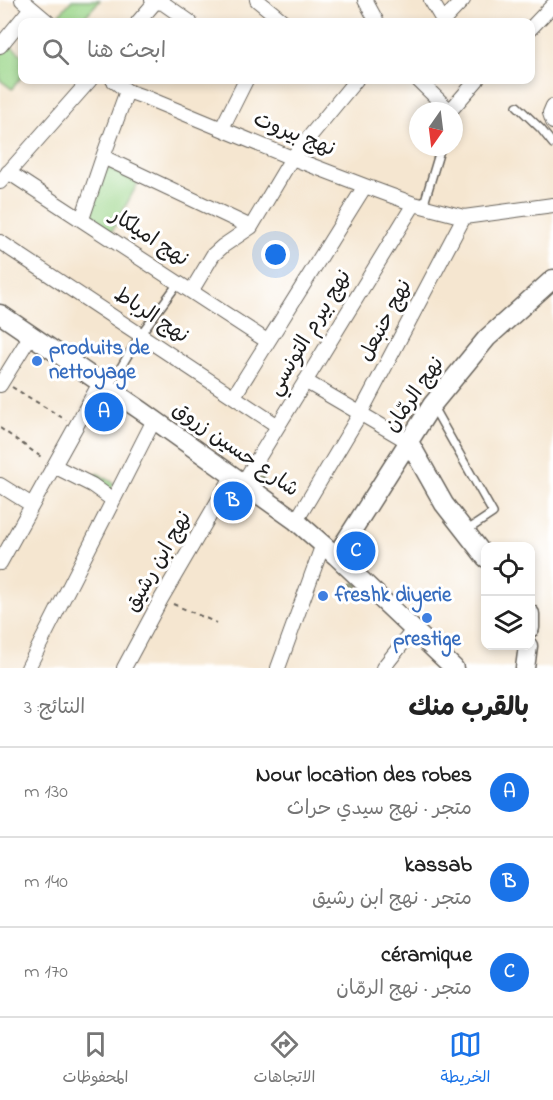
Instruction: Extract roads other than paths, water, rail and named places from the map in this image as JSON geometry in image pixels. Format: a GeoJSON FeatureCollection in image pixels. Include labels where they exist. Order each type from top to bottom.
{"type":"FeatureCollection","features":[{"type":"Feature","properties":{"kind":"street"},"geometry":{"type":"LineString","coordinates":[[257,0],[279,18]]}},
{"type":"Feature","properties":{"kind":"street"},"geometry":{"type":"LineString","coordinates":[[365,0],[374,18]]}},
{"type":"Feature","properties":{"kind":"street"},"geometry":{"type":"LineString","coordinates":[[431,0],[442,18]]}},
{"type":"Feature","properties":{"kind":"street"},"geometry":{"type":"LineString","coordinates":[[447,18],[463,0]]}},
{"type":"Feature","properties":{"kind":"street"},"geometry":{"type":"LineString","coordinates":[[141,18],[155,1],[163,3],[184,18]]}},
{"type":"Feature","properties":{"kind":"street"},"geometry":{"type":"LineString","coordinates":[[0,46],[26,4],[43,18]]}},
{"type":"Feature","properties":{"kind":"street"},"geometry":{"type":"LineString","coordinates":[[535,25],[553,5]]}},
{"type":"Feature","properties":{"kind":"street"},"geometry":{"type":"LineString","coordinates":[[4,177],[86,84]]}},
{"type":"Feature","properties":{"kind":"street","name":"نهج بيروت"},"geometry":{"type":"LineString","coordinates":[[118,84],[127,91],[292,158],[418,206],[464,217]]}},
{"type":"Feature","properties":{"kind":"street"},"geometry":{"type":"LineString","coordinates":[[222,128],[244,84]]}},
{"type":"Feature","properties":{"kind":"street"},"geometry":{"type":"LineString","coordinates":[[192,290],[213,255],[251,227],[292,158],[351,84]]}},
{"type":"Feature","properties":{"kind":"street"},"geometry":{"type":"LineString","coordinates":[[422,84],[441,102]]}},
{"type":"Feature","properties":{"kind":"street"},"geometry":{"type":"LineString","coordinates":[[458,102],[474,84]]}},
{"type":"Feature","properties":{"kind":"street"},"geometry":{"type":"LineString","coordinates":[[82,219],[127,91]]}},
{"type":"Feature","properties":{"kind":"street"},"geometry":{"type":"LineString","coordinates":[[553,106],[550,113],[553,122]]}},
{"type":"Feature","properties":{"kind":"street"},"geometry":{"type":"LineString","coordinates":[[103,157],[251,227]]}},
{"type":"Feature","properties":{"kind":"street","name":"نهج اميلكار"},"geometry":{"type":"LineString","coordinates":[[4,177],[82,219],[267,341]]}},
{"type":"Feature","properties":{"kind":"street"},"geometry":{"type":"LineString","coordinates":[[234,396],[365,186]]}},
{"type":"Feature","properties":{"kind":"street"},"geometry":{"type":"LineString","coordinates":[[464,217],[553,205]]}},
{"type":"Feature","properties":{"kind":"street","name":"نهج بيرم التونسي"},"geometry":{"type":"LineString","coordinates":[[238,480],[278,426],[418,206]]}},
{"type":"Feature","properties":{"kind":"street","name":"نهج حنبعل"},"geometry":{"type":"LineString","coordinates":[[296,521],[360,414],[464,217]]}},
{"type":"Feature","properties":{"kind":"street","name":"نهج الرباط"},"geometry":{"type":"LineString","coordinates":[[0,242],[278,426]]}},
{"type":"Feature","properties":{"kind":"street","name":"نهج الرمّان"},"geometry":{"type":"LineString","coordinates":[[329,550],[409,442],[432,405],[487,338],[553,279]]}},
{"type":"Feature","properties":{"kind":"street","name":"شارع حسين زروق"},"geometry":{"type":"LineString","coordinates":[[0,314],[296,521],[454,668]]}},
{"type":"Feature","properties":{"kind":"street"},"geometry":{"type":"LineString","coordinates":[[1,383],[31,335]]}},
{"type":"Feature","properties":{"kind":"street"},"geometry":{"type":"LineString","coordinates":[[305,381],[409,442],[444,504],[481,552]]}},
{"type":"Feature","properties":{"kind":"street"},"geometry":{"type":"LineString","coordinates":[[0,563],[5,544],[32,505],[76,426],[104,386]]}},
{"type":"Feature","properties":{"kind":"street"},"geometry":{"type":"LineString","coordinates":[[28,668],[154,420]]}},
{"type":"Feature","properties":{"kind":"street"},"geometry":{"type":"LineString","coordinates":[[54,466],[92,485],[114,500]]}},
{"type":"Feature","properties":{"kind":"street","name":"نهج ابن رشيق"},"geometry":{"type":"LineString","coordinates":[[124,668],[161,599],[238,480]]}},
{"type":"Feature","properties":{"kind":"street"},"geometry":{"type":"LineString","coordinates":[[0,485],[32,505]]}},
{"type":"Feature","properties":{"kind":"street"},"geometry":{"type":"LineString","coordinates":[[280,667],[329,550]]}},
{"type":"Feature","properties":{"kind":"street"},"geometry":{"type":"LineString","coordinates":[[383,668],[414,629]]}},
{"type":"Feature","properties":{"kind":"street"},"geometry":{"type":"LineString","coordinates":[[525,668],[527,650]]}},
{"type":"Feature","properties":{"kind":"lane"},"geometry":{"type":"LineString","coordinates":[[517,106],[553,144]]}},
{"type":"Feature","properties":{"kind":"lane"},"geometry":{"type":"LineString","coordinates":[[418,206],[437,156]]}},
{"type":"Feature","properties":{"kind":"lane"},"geometry":{"type":"LineString","coordinates":[[104,386],[179,282]]}},
{"type":"Feature","properties":{"kind":"lane"},"geometry":{"type":"LineString","coordinates":[[432,405],[493,513],[464,532]]}},
{"type":"Feature","properties":{"kind":"place","name":"produits de nettoyage"},"geometry":{"type":"Point","coordinates":[37,361]}},
{"type":"Feature","properties":{"kind":"place","name":"Nour location des robes"},"geometry":{"type":"Point","coordinates":[104,412]}},
{"type":"Feature","properties":{"kind":"place","name":"kassab"},"geometry":{"type":"Point","coordinates":[233,501]}},
{"type":"Feature","properties":{"kind":"place","name":"céramique"},"geometry":{"type":"Point","coordinates":[356,551]}},
{"type":"Feature","properties":{"kind":"place","name":"freshk diyerie"},"geometry":{"type":"Point","coordinates":[323,596]}},
{"type":"Feature","properties":{"kind":"place","name":"prestige"},"geometry":{"type":"Point","coordinates":[427,618]}}]}
